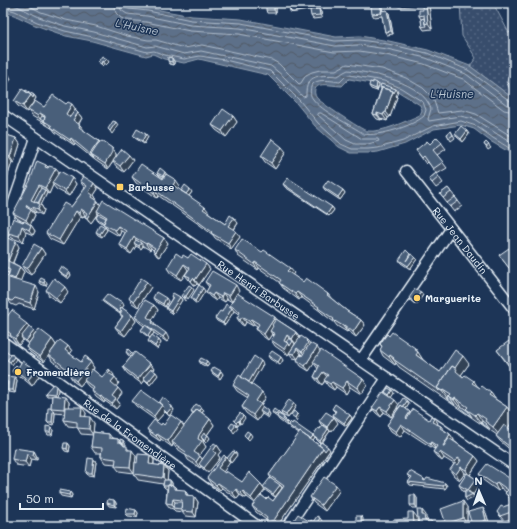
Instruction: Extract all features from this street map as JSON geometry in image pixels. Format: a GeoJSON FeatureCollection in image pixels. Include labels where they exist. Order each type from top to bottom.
{"type":"FeatureCollection","features":[{"type":"Feature","properties":{"kind":"street","name":"Rue Henri Barbusse"},"geometry":{"type":"LineString","coordinates":[[3,115],[514,465]]}},
{"type":"Feature","properties":{"kind":"street"},"geometry":{"type":"LineString","coordinates":[[3,234],[36,138]]}},
{"type":"Feature","properties":{"kind":"street","name":"Rue Jean Daudin"},"geometry":{"type":"LineString","coordinates":[[406,171],[514,309]]}},
{"type":"Feature","properties":{"kind":"street"},"geometry":{"type":"LineString","coordinates":[[361,360],[451,229]]}},
{"type":"Feature","properties":{"kind":"street","name":"Rue de la Fromendière"},"geometry":{"type":"LineString","coordinates":[[3,342],[257,526]]}},
{"type":"Feature","properties":{"kind":"street"},"geometry":{"type":"LineString","coordinates":[[288,526],[388,378]]}},
{"type":"Feature","properties":{"kind":"lane"},"geometry":{"type":"LineString","coordinates":[[293,9],[330,3]]}},
{"type":"Feature","properties":{"kind":"shaded area"},"geometry":{"type":"Polygon","coordinates":[[[460,3],[493,3],[509,33],[514,28],[514,99],[470,66],[476,58],[462,36],[460,3]]]}},
{"type":"Feature","properties":{"kind":"water","name":"L'Huisne"},"geometry":{"type":"Polygon","coordinates":[[[3,3],[122,3],[192,16],[241,19],[336,37],[360,36],[428,50],[470,66],[514,99],[514,155],[490,141],[474,129],[461,125],[434,129],[405,144],[378,152],[351,153],[339,147],[315,126],[297,104],[268,75],[199,59],[184,63],[164,59],[153,54],[146,56],[92,41],[66,36],[3,12],[3,3]],[[349,79],[342,86],[320,85],[315,89],[315,92],[316,97],[319,100],[349,121],[367,131],[387,128],[420,115],[422,110],[420,105],[399,92],[383,85],[349,79]]]}},
{"type":"Feature","properties":{"kind":"building"},"geometry":{"type":"Polygon","coordinates":[[[266,3],[274,3],[274,10],[266,10],[266,3]]]}},
{"type":"Feature","properties":{"kind":"building"},"geometry":{"type":"Polygon","coordinates":[[[421,3],[426,3],[428,23],[425,24],[424,15],[419,16],[419,10],[423,10],[421,3]]]}},
{"type":"Feature","properties":{"kind":"building"},"geometry":{"type":"Polygon","coordinates":[[[448,3],[459,3],[459,6],[449,4],[448,3]]]}},
{"type":"Feature","properties":{"kind":"building"},"geometry":{"type":"Polygon","coordinates":[[[380,4],[382,13],[372,14],[371,6],[380,4]]]}},
{"type":"Feature","properties":{"kind":"building"},"geometry":{"type":"Polygon","coordinates":[[[319,9],[320,15],[311,16],[310,10],[319,9]]]}},
{"type":"Feature","properties":{"kind":"building"},"geometry":{"type":"Polygon","coordinates":[[[387,10],[391,31],[385,32],[381,11],[387,10]]]}},
{"type":"Feature","properties":{"kind":"building"},"geometry":{"type":"Polygon","coordinates":[[[424,18],[426,26],[422,27],[421,19],[424,18]]]}},
{"type":"Feature","properties":{"kind":"building"},"geometry":{"type":"Polygon","coordinates":[[[102,56],[107,59],[104,62],[102,61],[101,64],[98,62],[102,56]]]}},
{"type":"Feature","properties":{"kind":"building"},"geometry":{"type":"Polygon","coordinates":[[[168,57],[172,58],[172,62],[168,61],[168,57]]]}},
{"type":"Feature","properties":{"kind":"building"},"geometry":{"type":"Polygon","coordinates":[[[514,63],[514,85],[507,83],[514,63]]]}},
{"type":"Feature","properties":{"kind":"building"},"geometry":{"type":"Polygon","coordinates":[[[3,70],[8,73],[3,80],[3,70]]]}},
{"type":"Feature","properties":{"kind":"building"},"geometry":{"type":"Polygon","coordinates":[[[373,81],[377,83],[376,89],[369,86],[370,82],[373,83],[373,81]]]}},
{"type":"Feature","properties":{"kind":"building"},"geometry":{"type":"Polygon","coordinates":[[[381,84],[396,89],[394,93],[393,91],[380,87],[381,84]]]}},
{"type":"Feature","properties":{"kind":"building"},"geometry":{"type":"Polygon","coordinates":[[[382,88],[393,91],[386,112],[383,115],[377,113],[377,115],[373,114],[382,88]]]}},
{"type":"Feature","properties":{"kind":"building"},"geometry":{"type":"Polygon","coordinates":[[[22,89],[31,95],[23,106],[14,101],[22,89]]]}},
{"type":"Feature","properties":{"kind":"building"},"geometry":{"type":"Polygon","coordinates":[[[26,90],[34,95],[33,98],[25,91],[26,90]]]}},
{"type":"Feature","properties":{"kind":"building"},"geometry":{"type":"Polygon","coordinates":[[[53,95],[66,104],[68,102],[72,104],[66,114],[70,117],[75,110],[78,113],[73,120],[80,125],[79,127],[99,141],[90,154],[71,138],[70,140],[51,127],[52,126],[44,121],[45,116],[40,113],[38,116],[28,110],[35,101],[44,107],[53,95]]]}},
{"type":"Feature","properties":{"kind":"building"},"geometry":{"type":"Polygon","coordinates":[[[223,109],[233,116],[222,131],[212,125],[223,109]]]}},
{"type":"Feature","properties":{"kind":"building"},"geometry":{"type":"Polygon","coordinates":[[[42,116],[45,117],[44,121],[46,123],[40,119],[42,116]]]}},
{"type":"Feature","properties":{"kind":"building"},"geometry":{"type":"Polygon","coordinates":[[[113,121],[116,122],[110,131],[108,129],[113,121]]]}},
{"type":"Feature","properties":{"kind":"building"},"geometry":{"type":"Polygon","coordinates":[[[461,126],[467,131],[461,139],[455,134],[461,126]]]}},
{"type":"Feature","properties":{"kind":"building"},"geometry":{"type":"Polygon","coordinates":[[[137,129],[146,134],[142,141],[133,136],[137,129]]]}},
{"type":"Feature","properties":{"kind":"building"},"geometry":{"type":"Polygon","coordinates":[[[451,131],[453,135],[449,138],[447,134],[451,131]]]}},
{"type":"Feature","properties":{"kind":"building"},"geometry":{"type":"Polygon","coordinates":[[[4,134],[16,138],[3,172],[3,137],[4,134]]]}},
{"type":"Feature","properties":{"kind":"building"},"geometry":{"type":"Polygon","coordinates":[[[437,137],[442,143],[433,150],[443,162],[433,169],[424,156],[422,158],[416,150],[427,141],[430,144],[437,137]]]}},
{"type":"Feature","properties":{"kind":"building"},"geometry":{"type":"Polygon","coordinates":[[[272,139],[282,147],[271,163],[261,156],[272,139]]]}},
{"type":"Feature","properties":{"kind":"building"},"geometry":{"type":"Polygon","coordinates":[[[102,141],[112,148],[112,152],[105,164],[91,155],[102,141]]]}},
{"type":"Feature","properties":{"kind":"building"},"geometry":{"type":"Polygon","coordinates":[[[486,142],[489,145],[486,147],[484,144],[486,142]]]}},
{"type":"Feature","properties":{"kind":"building"},"geometry":{"type":"Polygon","coordinates":[[[122,149],[129,155],[120,166],[113,161],[122,149]]]}},
{"type":"Feature","properties":{"kind":"building"},"geometry":{"type":"Polygon","coordinates":[[[37,161],[46,165],[45,167],[48,168],[49,166],[56,168],[45,188],[39,185],[31,200],[40,204],[38,209],[31,208],[27,205],[26,207],[31,210],[26,220],[13,213],[30,181],[37,161]]]}},
{"type":"Feature","properties":{"kind":"building"},"geometry":{"type":"Polygon","coordinates":[[[141,164],[163,179],[166,174],[176,180],[173,185],[205,207],[203,209],[225,224],[230,215],[234,218],[228,226],[236,231],[228,243],[211,233],[212,232],[155,190],[154,193],[132,177],[141,164]]]}},
{"type":"Feature","properties":{"kind":"building"},"geometry":{"type":"Polygon","coordinates":[[[160,168],[165,172],[163,176],[157,173],[160,168]]]}},
{"type":"Feature","properties":{"kind":"building"},"geometry":{"type":"Polygon","coordinates":[[[60,171],[72,178],[65,191],[52,183],[60,171]]]}},
{"type":"Feature","properties":{"kind":"building"},"geometry":{"type":"Polygon","coordinates":[[[436,173],[439,177],[432,183],[429,179],[436,173]]]}},
{"type":"Feature","properties":{"kind":"building"},"geometry":{"type":"Polygon","coordinates":[[[83,176],[94,183],[89,192],[93,195],[92,197],[98,201],[87,218],[85,217],[87,213],[81,209],[79,213],[76,211],[59,240],[46,233],[64,203],[71,207],[87,186],[80,181],[83,176]]]}},
{"type":"Feature","properties":{"kind":"building"},"geometry":{"type":"Polygon","coordinates":[[[288,178],[332,207],[327,214],[283,184],[288,178]]]}},
{"type":"Feature","properties":{"kind":"building"},"geometry":{"type":"Polygon","coordinates":[[[328,180],[343,190],[338,197],[323,187],[328,180]]]}},
{"type":"Feature","properties":{"kind":"building"},"geometry":{"type":"Polygon","coordinates":[[[185,185],[190,189],[186,194],[181,191],[185,185]]]}},
{"type":"Feature","properties":{"kind":"building"},"geometry":{"type":"Polygon","coordinates":[[[41,188],[45,190],[38,203],[34,201],[41,188]]]}},
{"type":"Feature","properties":{"kind":"building"},"geometry":{"type":"Polygon","coordinates":[[[448,188],[451,192],[443,198],[440,194],[448,188]]]}},
{"type":"Feature","properties":{"kind":"building"},"geometry":{"type":"Polygon","coordinates":[[[455,197],[458,201],[450,207],[447,203],[455,197]]]}},
{"type":"Feature","properties":{"kind":"building"},"geometry":{"type":"Polygon","coordinates":[[[103,200],[164,238],[155,252],[153,250],[155,248],[134,237],[127,249],[119,244],[126,231],[118,226],[115,230],[103,224],[107,217],[97,211],[103,200]]]}},
{"type":"Feature","properties":{"kind":"building"},"geometry":{"type":"Polygon","coordinates":[[[98,214],[106,218],[104,223],[96,218],[98,214]]]}},
{"type":"Feature","properties":{"kind":"building"},"geometry":{"type":"Polygon","coordinates":[[[13,218],[31,225],[29,230],[22,226],[19,236],[8,233],[13,218]]]}},
{"type":"Feature","properties":{"kind":"building"},"geometry":{"type":"Polygon","coordinates":[[[100,224],[105,227],[100,234],[96,232],[100,224]]]}},
{"type":"Feature","properties":{"kind":"building"},"geometry":{"type":"Polygon","coordinates":[[[7,238],[16,241],[8,261],[20,267],[15,279],[9,278],[36,286],[30,303],[15,298],[12,301],[7,299],[7,295],[3,293],[3,275],[8,276],[10,270],[3,267],[3,246],[7,238]]]}},
{"type":"Feature","properties":{"kind":"building"},"geometry":{"type":"Polygon","coordinates":[[[242,239],[262,252],[264,250],[290,268],[287,271],[303,282],[306,278],[328,294],[327,295],[347,311],[361,320],[353,332],[344,325],[343,326],[333,320],[334,319],[318,308],[319,307],[297,292],[295,294],[279,283],[281,280],[255,262],[254,264],[235,250],[242,239]]]}},
{"type":"Feature","properties":{"kind":"building"},"geometry":{"type":"Polygon","coordinates":[[[136,240],[141,243],[139,246],[134,243],[136,240]]]}},
{"type":"Feature","properties":{"kind":"building"},"geometry":{"type":"Polygon","coordinates":[[[34,244],[41,248],[27,269],[22,266],[34,244]]]}},
{"type":"Feature","properties":{"kind":"building"},"geometry":{"type":"Polygon","coordinates":[[[509,248],[514,253],[514,264],[509,268],[499,255],[509,248]]]}},
{"type":"Feature","properties":{"kind":"building"},"geometry":{"type":"Polygon","coordinates":[[[406,250],[410,254],[406,261],[411,254],[415,257],[408,266],[399,260],[406,250]]]}},
{"type":"Feature","properties":{"kind":"building"},"geometry":{"type":"Polygon","coordinates":[[[176,253],[182,257],[183,255],[188,258],[191,254],[206,264],[195,280],[193,278],[191,281],[189,279],[190,277],[185,275],[190,268],[184,264],[177,275],[167,268],[176,253]]]}},
{"type":"Feature","properties":{"kind":"building"},"geometry":{"type":"Polygon","coordinates":[[[61,266],[69,272],[66,276],[58,271],[61,266]]]}},
{"type":"Feature","properties":{"kind":"building"},"geometry":{"type":"Polygon","coordinates":[[[212,271],[236,285],[229,296],[223,293],[221,297],[214,293],[212,296],[206,292],[210,285],[205,282],[212,271]]]}},
{"type":"Feature","properties":{"kind":"building"},"geometry":{"type":"Polygon","coordinates":[[[41,278],[45,280],[44,283],[39,281],[41,278]]]}},
{"type":"Feature","properties":{"kind":"building"},"geometry":{"type":"Polygon","coordinates":[[[54,278],[65,287],[56,298],[46,290],[54,278]]]}},
{"type":"Feature","properties":{"kind":"building"},"geometry":{"type":"Polygon","coordinates":[[[141,278],[147,282],[134,301],[129,298],[141,278]]]}},
{"type":"Feature","properties":{"kind":"building"},"geometry":{"type":"Polygon","coordinates":[[[189,285],[192,287],[183,298],[181,296],[189,285]]]}},
{"type":"Feature","properties":{"kind":"building"},"geometry":{"type":"Polygon","coordinates":[[[199,285],[203,288],[195,301],[191,298],[199,285]]]}},
{"type":"Feature","properties":{"kind":"building"},"geometry":{"type":"Polygon","coordinates":[[[415,289],[421,292],[414,302],[409,298],[415,289]]]}},
{"type":"Feature","properties":{"kind":"building"},"geometry":{"type":"Polygon","coordinates":[[[156,292],[166,298],[163,304],[153,298],[156,292]]]}},
{"type":"Feature","properties":{"kind":"building"},"geometry":{"type":"Polygon","coordinates":[[[173,293],[180,297],[171,311],[166,308],[173,297],[171,296],[173,293]]]}},
{"type":"Feature","properties":{"kind":"building"},"geometry":{"type":"Polygon","coordinates":[[[237,293],[275,317],[264,334],[256,329],[259,324],[251,319],[249,321],[242,317],[240,320],[237,318],[240,312],[230,305],[237,293]]]}},
{"type":"Feature","properties":{"kind":"building"},"geometry":{"type":"Polygon","coordinates":[[[107,294],[122,302],[119,307],[121,308],[120,313],[102,300],[107,294]]]}},
{"type":"Feature","properties":{"kind":"building"},"geometry":{"type":"Polygon","coordinates":[[[145,300],[154,305],[147,317],[153,321],[152,323],[166,333],[163,337],[135,317],[145,300]]]}},
{"type":"Feature","properties":{"kind":"building"},"geometry":{"type":"Polygon","coordinates":[[[226,304],[232,308],[223,323],[215,318],[220,311],[222,312],[226,304]]]}},
{"type":"Feature","properties":{"kind":"building"},"geometry":{"type":"Polygon","coordinates":[[[121,307],[132,315],[121,331],[115,327],[123,316],[120,314],[122,311],[120,309],[121,307]]]}},
{"type":"Feature","properties":{"kind":"building"},"geometry":{"type":"Polygon","coordinates":[[[12,310],[27,324],[15,339],[3,328],[3,322],[12,310]]]}},
{"type":"Feature","properties":{"kind":"building"},"geometry":{"type":"Polygon","coordinates":[[[276,319],[296,332],[292,339],[287,335],[284,341],[288,343],[284,349],[271,340],[275,334],[270,331],[276,319]]]}},
{"type":"Feature","properties":{"kind":"building"},"geometry":{"type":"Polygon","coordinates":[[[145,325],[152,330],[148,336],[141,330],[145,325]]]}},
{"type":"Feature","properties":{"kind":"building"},"geometry":{"type":"Polygon","coordinates":[[[29,327],[34,331],[26,341],[21,337],[29,327]]]}},
{"type":"Feature","properties":{"kind":"building"},"geometry":{"type":"Polygon","coordinates":[[[39,329],[52,339],[40,357],[26,347],[39,329]]]}},
{"type":"Feature","properties":{"kind":"building"},"geometry":{"type":"Polygon","coordinates":[[[392,332],[415,348],[414,349],[418,352],[416,355],[440,372],[455,350],[463,356],[455,368],[452,366],[437,388],[439,391],[393,359],[394,358],[390,355],[389,357],[380,350],[382,346],[380,344],[387,334],[389,336],[392,332]]]}},
{"type":"Feature","properties":{"kind":"building"},"geometry":{"type":"Polygon","coordinates":[[[152,335],[159,340],[155,346],[148,341],[152,335]]]}},
{"type":"Feature","properties":{"kind":"building"},"geometry":{"type":"Polygon","coordinates":[[[301,336],[307,340],[306,341],[308,343],[302,352],[297,348],[294,354],[289,353],[301,336]]]}},
{"type":"Feature","properties":{"kind":"building"},"geometry":{"type":"Polygon","coordinates":[[[289,338],[293,341],[290,346],[286,342],[289,338]]]}},
{"type":"Feature","properties":{"kind":"building"},"geometry":{"type":"Polygon","coordinates":[[[60,340],[68,346],[65,350],[81,362],[85,356],[88,358],[87,360],[91,362],[76,381],[70,376],[72,373],[49,355],[60,340]]]}},
{"type":"Feature","properties":{"kind":"building"},"geometry":{"type":"Polygon","coordinates":[[[509,341],[512,341],[514,344],[514,368],[512,365],[510,366],[497,350],[509,341]]]}},
{"type":"Feature","properties":{"kind":"building"},"geometry":{"type":"Polygon","coordinates":[[[310,343],[317,347],[305,366],[297,360],[300,355],[302,356],[310,343]]]}},
{"type":"Feature","properties":{"kind":"building"},"geometry":{"type":"Polygon","coordinates":[[[128,349],[132,353],[130,355],[126,352],[128,349]]]}},
{"type":"Feature","properties":{"kind":"building"},"geometry":{"type":"Polygon","coordinates":[[[321,350],[363,379],[357,388],[347,381],[342,388],[332,382],[330,384],[324,380],[328,375],[323,372],[318,379],[314,377],[319,366],[313,362],[321,350]]]}},
{"type":"Feature","properties":{"kind":"building"},"geometry":{"type":"Polygon","coordinates":[[[272,351],[281,357],[278,362],[268,356],[272,351]]]}},
{"type":"Feature","properties":{"kind":"building"},"geometry":{"type":"Polygon","coordinates":[[[135,352],[150,364],[138,379],[123,367],[135,352]]]}},
{"type":"Feature","properties":{"kind":"building"},"geometry":{"type":"Polygon","coordinates":[[[12,354],[14,357],[10,362],[7,360],[12,354]]]}},
{"type":"Feature","properties":{"kind":"building"},"geometry":{"type":"Polygon","coordinates":[[[254,356],[261,361],[249,382],[241,377],[254,356]]]}},
{"type":"Feature","properties":{"kind":"building"},"geometry":{"type":"Polygon","coordinates":[[[201,358],[207,361],[205,364],[199,361],[201,358]]]}},
{"type":"Feature","properties":{"kind":"building"},"geometry":{"type":"Polygon","coordinates":[[[22,361],[36,370],[28,380],[16,371],[22,361]]]}},
{"type":"Feature","properties":{"kind":"building"},"geometry":{"type":"Polygon","coordinates":[[[16,365],[18,367],[16,371],[18,373],[17,375],[12,371],[16,365]]]}},
{"type":"Feature","properties":{"kind":"building"},"geometry":{"type":"Polygon","coordinates":[[[452,366],[457,369],[456,371],[463,377],[465,375],[474,381],[472,383],[480,388],[482,386],[491,393],[489,395],[507,407],[493,427],[485,421],[486,419],[477,413],[475,415],[466,409],[468,407],[455,398],[454,400],[449,397],[451,395],[443,390],[442,391],[437,388],[452,366]]]}},
{"type":"Feature","properties":{"kind":"building"},"geometry":{"type":"Polygon","coordinates":[[[214,367],[221,371],[218,376],[211,371],[214,367]]]}},
{"type":"Feature","properties":{"kind":"building"},"geometry":{"type":"Polygon","coordinates":[[[92,369],[102,377],[109,369],[110,370],[108,373],[115,377],[111,382],[118,388],[112,396],[116,399],[112,404],[92,391],[94,388],[84,380],[92,369]]]}},
{"type":"Feature","properties":{"kind":"building"},"geometry":{"type":"Polygon","coordinates":[[[151,369],[156,372],[148,382],[143,378],[151,369]]]}},
{"type":"Feature","properties":{"kind":"building"},"geometry":{"type":"Polygon","coordinates":[[[239,375],[262,392],[256,401],[261,404],[253,415],[242,407],[249,396],[233,385],[239,375]]]}},
{"type":"Feature","properties":{"kind":"building"},"geometry":{"type":"Polygon","coordinates":[[[3,376],[15,377],[13,390],[7,390],[8,382],[3,381],[3,376]]]}},
{"type":"Feature","properties":{"kind":"building"},"geometry":{"type":"Polygon","coordinates":[[[53,384],[56,386],[55,394],[45,393],[53,384]]]}},
{"type":"Feature","properties":{"kind":"building"},"geometry":{"type":"Polygon","coordinates":[[[388,388],[392,390],[389,395],[385,392],[388,388]]]}},
{"type":"Feature","properties":{"kind":"building"},"geometry":{"type":"Polygon","coordinates":[[[141,390],[162,405],[154,416],[132,401],[141,390]]]}},
{"type":"Feature","properties":{"kind":"building"},"geometry":{"type":"Polygon","coordinates":[[[383,392],[395,400],[387,411],[380,407],[377,411],[372,408],[383,392]]]}},
{"type":"Feature","properties":{"kind":"building"},"geometry":{"type":"Polygon","coordinates":[[[52,395],[65,397],[64,409],[51,408],[52,395]]]}},
{"type":"Feature","properties":{"kind":"building"},"geometry":{"type":"Polygon","coordinates":[[[163,397],[172,407],[167,413],[159,403],[163,397]]]}},
{"type":"Feature","properties":{"kind":"building"},"geometry":{"type":"Polygon","coordinates":[[[448,397],[451,399],[455,405],[447,399],[448,397]]]}},
{"type":"Feature","properties":{"kind":"building"},"geometry":{"type":"Polygon","coordinates":[[[403,398],[407,401],[403,407],[401,405],[398,409],[397,407],[403,398]]]}},
{"type":"Feature","properties":{"kind":"building"},"geometry":{"type":"Polygon","coordinates":[[[289,399],[294,403],[286,415],[281,412],[289,399]]]}},
{"type":"Feature","properties":{"kind":"building"},"geometry":{"type":"Polygon","coordinates":[[[196,404],[202,408],[199,411],[197,409],[194,413],[191,411],[196,404]]]}},
{"type":"Feature","properties":{"kind":"building"},"geometry":{"type":"Polygon","coordinates":[[[335,404],[350,415],[344,423],[333,415],[336,411],[332,409],[335,404]]]}},
{"type":"Feature","properties":{"kind":"building"},"geometry":{"type":"Polygon","coordinates":[[[401,405],[410,412],[406,418],[407,419],[413,409],[429,420],[431,416],[434,418],[432,422],[441,426],[440,428],[450,434],[443,446],[449,438],[475,456],[466,470],[461,467],[456,474],[450,470],[455,463],[458,465],[461,460],[458,458],[455,462],[440,452],[438,455],[433,452],[437,446],[431,442],[430,444],[401,424],[396,432],[387,425],[401,405]]]}},
{"type":"Feature","properties":{"kind":"building"},"geometry":{"type":"Polygon","coordinates":[[[461,406],[468,411],[472,417],[460,408],[461,406]]]}},
{"type":"Feature","properties":{"kind":"building"},"geometry":{"type":"Polygon","coordinates":[[[65,407],[82,407],[81,416],[90,417],[89,429],[77,428],[77,422],[64,420],[65,407]]]}},
{"type":"Feature","properties":{"kind":"building"},"geometry":{"type":"Polygon","coordinates":[[[263,407],[268,411],[266,415],[260,411],[263,407]]]}},
{"type":"Feature","properties":{"kind":"building"},"geometry":{"type":"Polygon","coordinates":[[[48,408],[51,408],[53,411],[52,422],[47,422],[48,408]]]}},
{"type":"Feature","properties":{"kind":"building"},"geometry":{"type":"Polygon","coordinates":[[[197,409],[210,419],[199,435],[198,439],[202,441],[194,452],[200,456],[196,462],[184,454],[186,452],[172,442],[197,409]]]}},
{"type":"Feature","properties":{"kind":"building"},"geometry":{"type":"Polygon","coordinates":[[[274,409],[278,412],[276,415],[272,412],[274,409]]]}},
{"type":"Feature","properties":{"kind":"building"},"geometry":{"type":"Polygon","coordinates":[[[294,411],[297,414],[295,418],[291,415],[294,411]]]}},
{"type":"Feature","properties":{"kind":"building"},"geometry":{"type":"Polygon","coordinates":[[[326,412],[334,417],[327,427],[319,421],[326,412]]]}},
{"type":"Feature","properties":{"kind":"building"},"geometry":{"type":"Polygon","coordinates":[[[240,413],[243,416],[236,423],[234,421],[240,413]]]}},
{"type":"Feature","properties":{"kind":"building"},"geometry":{"type":"Polygon","coordinates":[[[278,414],[284,417],[283,419],[287,422],[286,423],[277,417],[278,414]]]}},
{"type":"Feature","properties":{"kind":"building"},"geometry":{"type":"Polygon","coordinates":[[[171,415],[181,422],[168,441],[157,434],[156,436],[147,429],[154,420],[161,425],[162,423],[164,425],[171,415]]]}},
{"type":"Feature","properties":{"kind":"building"},"geometry":{"type":"Polygon","coordinates":[[[482,421],[486,424],[490,429],[481,423],[482,421]]]}},
{"type":"Feature","properties":{"kind":"building"},"geometry":{"type":"Polygon","coordinates":[[[290,422],[292,424],[293,422],[313,436],[310,439],[300,432],[299,433],[288,425],[290,422]]]}},
{"type":"Feature","properties":{"kind":"building"},"geometry":{"type":"Polygon","coordinates":[[[232,423],[236,425],[232,430],[229,427],[232,423]]]}},
{"type":"Feature","properties":{"kind":"building"},"geometry":{"type":"Polygon","coordinates":[[[323,425],[328,429],[320,441],[313,436],[318,428],[320,429],[323,425]]]}},
{"type":"Feature","properties":{"kind":"building"},"geometry":{"type":"Polygon","coordinates":[[[504,425],[514,432],[514,450],[496,436],[504,425]]]}},
{"type":"Feature","properties":{"kind":"building"},"geometry":{"type":"Polygon","coordinates":[[[46,426],[51,427],[50,432],[46,432],[46,426]]]}},
{"type":"Feature","properties":{"kind":"building"},"geometry":{"type":"Polygon","coordinates":[[[247,431],[250,433],[247,438],[244,435],[247,431]]]}},
{"type":"Feature","properties":{"kind":"building"},"geometry":{"type":"Polygon","coordinates":[[[93,432],[109,434],[109,438],[118,439],[118,442],[121,442],[124,446],[127,446],[127,450],[132,450],[130,467],[115,466],[116,459],[101,457],[102,448],[91,447],[93,432]]]}},
{"type":"Feature","properties":{"kind":"building"},"geometry":{"type":"Polygon","coordinates":[[[300,432],[323,448],[274,520],[267,522],[267,518],[252,506],[261,495],[266,499],[268,497],[273,501],[284,486],[269,475],[300,432]]]}},
{"type":"Feature","properties":{"kind":"building"},"geometry":{"type":"Polygon","coordinates":[[[204,433],[208,435],[204,440],[201,437],[204,433]]]}},
{"type":"Feature","properties":{"kind":"building"},"geometry":{"type":"Polygon","coordinates":[[[120,439],[123,440],[123,444],[120,442],[120,439]]]}},
{"type":"Feature","properties":{"kind":"building"},"geometry":{"type":"Polygon","coordinates":[[[321,442],[328,447],[325,451],[319,445],[321,442]]]}},
{"type":"Feature","properties":{"kind":"building"},"geometry":{"type":"Polygon","coordinates":[[[64,443],[68,443],[67,449],[63,448],[64,443]]]}},
{"type":"Feature","properties":{"kind":"building"},"geometry":{"type":"Polygon","coordinates":[[[214,443],[217,445],[213,451],[216,453],[204,468],[199,464],[214,443]]]}},
{"type":"Feature","properties":{"kind":"building"},"geometry":{"type":"Polygon","coordinates":[[[14,448],[34,451],[33,455],[27,454],[25,462],[12,459],[14,448]]]}},
{"type":"Feature","properties":{"kind":"building"},"geometry":{"type":"Polygon","coordinates":[[[233,451],[235,452],[229,460],[227,458],[233,451]]]}},
{"type":"Feature","properties":{"kind":"building"},"geometry":{"type":"Polygon","coordinates":[[[138,454],[150,455],[149,464],[164,466],[163,477],[134,474],[135,462],[137,463],[138,454]]]}},
{"type":"Feature","properties":{"kind":"building"},"geometry":{"type":"Polygon","coordinates":[[[224,455],[226,457],[218,468],[225,473],[226,471],[242,482],[249,472],[261,484],[251,498],[243,491],[241,493],[236,489],[233,493],[218,483],[216,485],[207,478],[224,455]]]}},
{"type":"Feature","properties":{"kind":"building"},"geometry":{"type":"Polygon","coordinates":[[[88,458],[94,459],[92,473],[86,473],[88,458]]]}},
{"type":"Feature","properties":{"kind":"building"},"geometry":{"type":"Polygon","coordinates":[[[487,464],[514,481],[514,487],[508,496],[505,493],[508,490],[497,482],[495,485],[479,474],[487,464]]]}},
{"type":"Feature","properties":{"kind":"building"},"geometry":{"type":"Polygon","coordinates":[[[410,471],[425,481],[427,478],[445,483],[443,486],[408,482],[412,477],[407,475],[410,471]]]}},
{"type":"Feature","properties":{"kind":"building"},"geometry":{"type":"Polygon","coordinates":[[[467,473],[476,479],[468,490],[459,485],[467,473]]]}},
{"type":"Feature","properties":{"kind":"building"},"geometry":{"type":"Polygon","coordinates":[[[324,477],[336,485],[321,505],[310,497],[324,477]]]}},
{"type":"Feature","properties":{"kind":"building"},"geometry":{"type":"Polygon","coordinates":[[[270,478],[280,485],[273,494],[263,487],[270,478]]]}},
{"type":"Feature","properties":{"kind":"building"},"geometry":{"type":"Polygon","coordinates":[[[164,480],[170,480],[170,485],[163,486],[164,480]]]}},
{"type":"Feature","properties":{"kind":"building"},"geometry":{"type":"Polygon","coordinates":[[[168,485],[174,486],[174,489],[185,490],[186,495],[194,496],[193,512],[181,511],[182,500],[173,499],[172,504],[166,503],[168,485]]]}},
{"type":"Feature","properties":{"kind":"building"},"geometry":{"type":"Polygon","coordinates":[[[59,490],[70,492],[69,495],[59,493],[59,490]]]}},
{"type":"Feature","properties":{"kind":"building"},"geometry":{"type":"Polygon","coordinates":[[[465,490],[470,493],[473,494],[465,498],[465,490]]]}},
{"type":"Feature","properties":{"kind":"building"},"geometry":{"type":"Polygon","coordinates":[[[514,494],[514,503],[509,500],[514,494]]]}},
{"type":"Feature","properties":{"kind":"building"},"geometry":{"type":"Polygon","coordinates":[[[410,495],[415,495],[415,505],[410,505],[410,495]]]}},
{"type":"Feature","properties":{"kind":"building"},"geometry":{"type":"Polygon","coordinates":[[[108,499],[114,500],[114,505],[107,503],[108,499]]]}},
{"type":"Feature","properties":{"kind":"building"},"geometry":{"type":"Polygon","coordinates":[[[463,501],[463,518],[446,524],[447,526],[437,526],[436,524],[445,521],[441,509],[463,501]]]}},
{"type":"Feature","properties":{"kind":"building"},"geometry":{"type":"Polygon","coordinates":[[[175,502],[182,502],[181,509],[173,508],[175,502]]]}},
{"type":"Feature","properties":{"kind":"building"},"geometry":{"type":"Polygon","coordinates":[[[514,503],[514,511],[500,516],[497,512],[501,506],[503,507],[514,503]]]}},
{"type":"Feature","properties":{"kind":"building"},"geometry":{"type":"Polygon","coordinates":[[[127,508],[136,510],[135,514],[126,514],[127,508]]]}},
{"type":"Feature","properties":{"kind":"building"},"geometry":{"type":"Polygon","coordinates":[[[483,508],[486,520],[472,525],[468,512],[483,508]]]}},
{"type":"Feature","properties":{"kind":"building"},"geometry":{"type":"Polygon","coordinates":[[[417,510],[422,510],[422,515],[424,515],[425,521],[431,521],[432,526],[419,526],[417,510]]]}},
{"type":"Feature","properties":{"kind":"building"},"geometry":{"type":"Polygon","coordinates":[[[408,512],[413,512],[414,525],[418,526],[394,526],[393,520],[408,519],[408,512]]]}},
{"type":"Feature","properties":{"kind":"building"},"geometry":{"type":"Polygon","coordinates":[[[298,514],[310,522],[311,520],[319,526],[290,526],[298,514]]]}},
{"type":"Feature","properties":{"kind":"building"},"geometry":{"type":"Polygon","coordinates":[[[317,516],[320,518],[316,524],[313,522],[317,516]]]}},
{"type":"Feature","properties":{"kind":"building"},"geometry":{"type":"Polygon","coordinates":[[[356,516],[361,516],[361,526],[356,526],[356,516]]]}},
{"type":"Feature","properties":{"kind":"place","name":"Barbusse"},"geometry":{"type":"Point","coordinates":[120,187]}},
{"type":"Feature","properties":{"kind":"place","name":"Marguerite"},"geometry":{"type":"Point","coordinates":[417,298]}},
{"type":"Feature","properties":{"kind":"place","name":"Fromendière"},"geometry":{"type":"Point","coordinates":[18,372]}}]}
